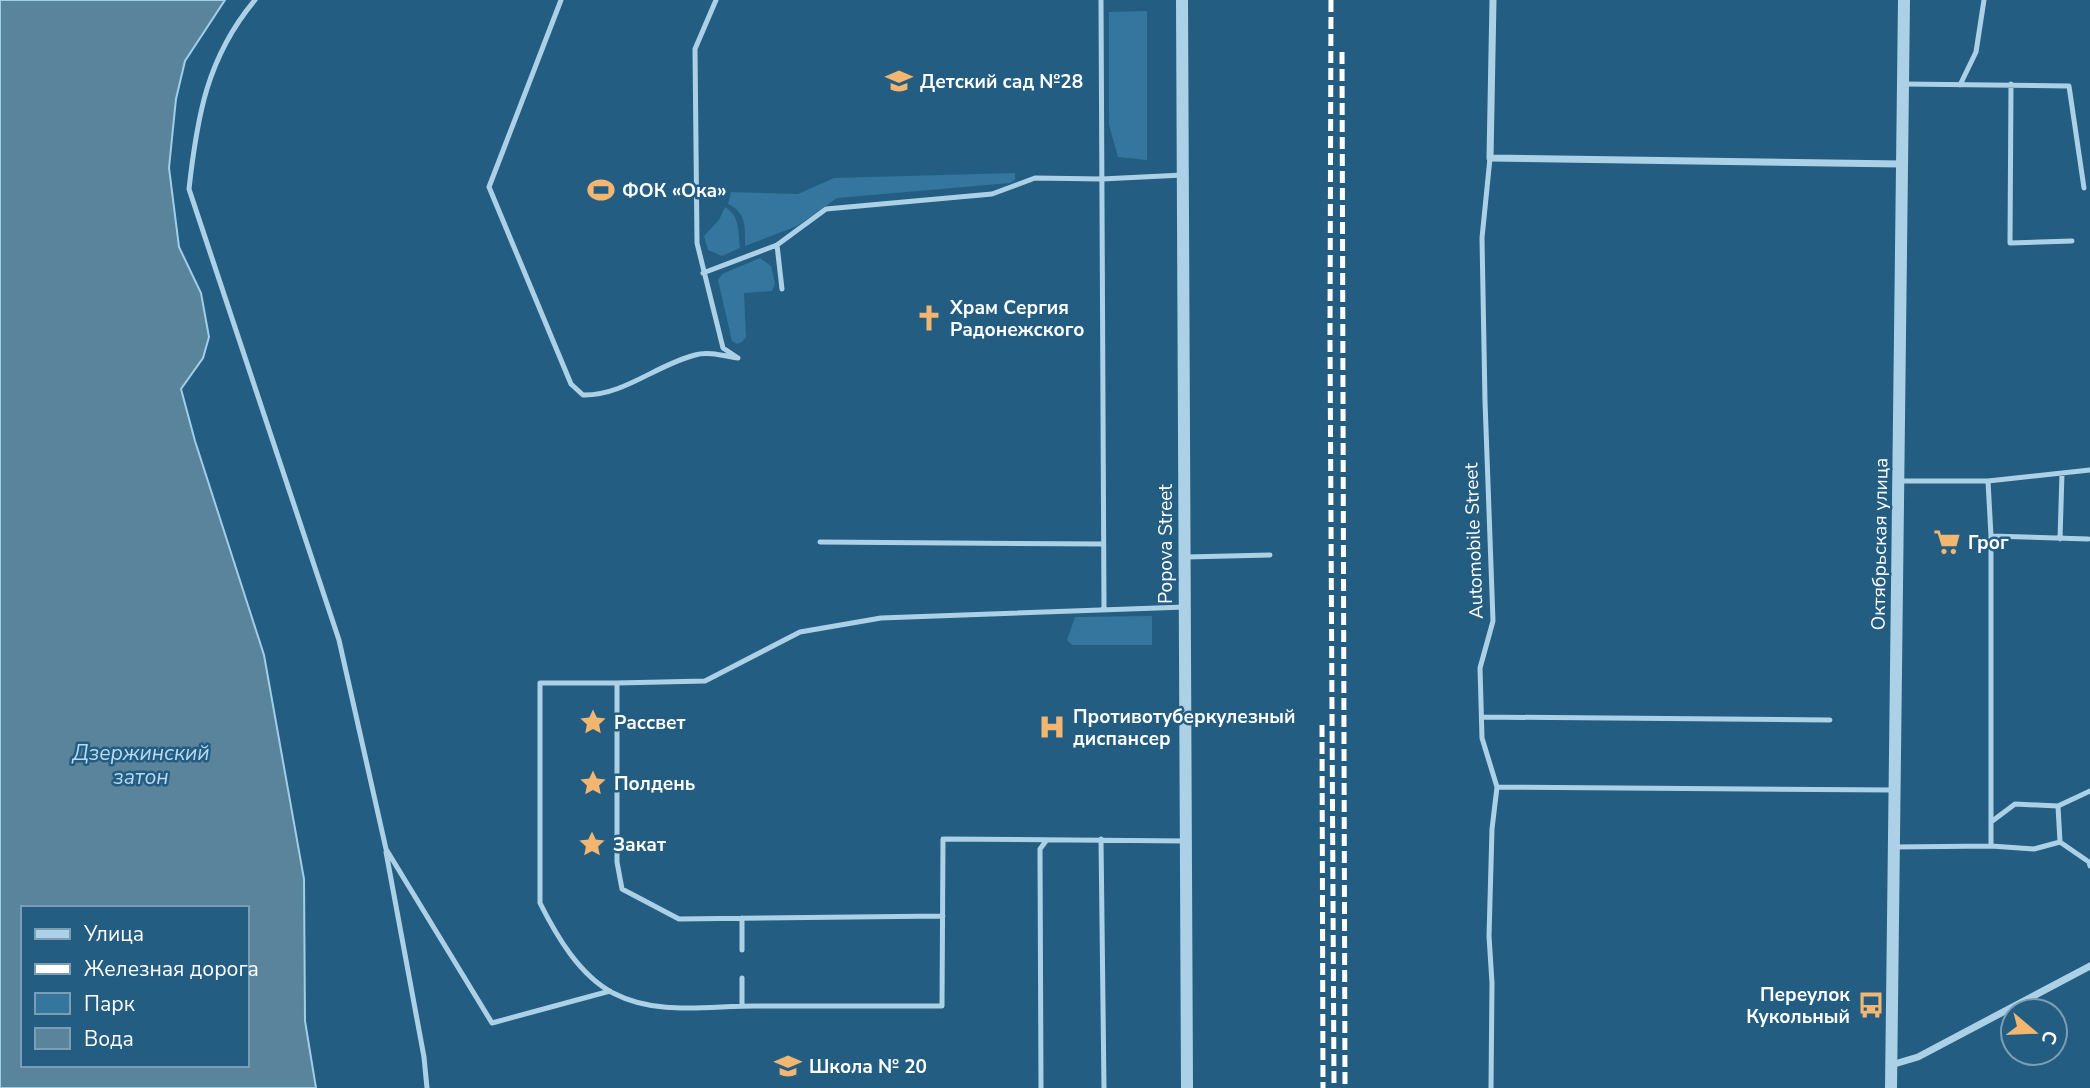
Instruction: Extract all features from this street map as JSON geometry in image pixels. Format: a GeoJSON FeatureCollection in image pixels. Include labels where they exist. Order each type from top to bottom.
{"type":"FeatureCollection","features":[{"type":"Feature","properties":{"kind":"street","name":"Popova Street"},"geometry":{"type":"LineString","coordinates":[[1182,0],[1187,1088]]}},
{"type":"Feature","properties":{"kind":"street"},"geometry":{"type":"LineString","coordinates":[[1493,0],[1490,158],[1901,164]]}},
{"type":"Feature","properties":{"kind":"street","name":"Октябрьская улица"},"geometry":{"type":"LineString","coordinates":[[1891,1088],[1904,0]]}},
{"type":"Feature","properties":{"kind":"street"},"geometry":{"type":"LineString","coordinates":[[1891,1065],[1918,1057],[2090,966]]}},
{"type":"Feature","properties":{"kind":"lane"},"geometry":{"type":"LineString","coordinates":[[255,0],[235,24],[212,69],[195,131],[189,190],[339,640],[386,849],[424,1058],[427,1088]]}},
{"type":"Feature","properties":{"kind":"lane"},"geometry":{"type":"LineString","coordinates":[[561,0],[489,187],[571,384],[583,395],[601,396],[696,354],[738,358],[723,348],[698,243],[695,49],[716,0]]}},
{"type":"Feature","properties":{"kind":"lane"},"geometry":{"type":"LineString","coordinates":[[1101,0],[1104,609]]}},
{"type":"Feature","properties":{"kind":"lane"},"geometry":{"type":"LineString","coordinates":[[1960,85],[1976,52],[1984,0]]}},
{"type":"Feature","properties":{"kind":"lane"},"geometry":{"type":"LineString","coordinates":[[1904,84],[2069,86],[2084,188]]}},
{"type":"Feature","properties":{"kind":"lane"},"geometry":{"type":"LineString","coordinates":[[2011,84],[2010,243],[2073,241]]}},
{"type":"Feature","properties":{"kind":"lane","name":"Automobile Street"},"geometry":{"type":"LineString","coordinates":[[1490,158],[1482,238],[1493,621],[1480,668],[1482,738],[1497,787],[1492,829],[1489,936],[1492,984],[1491,1088]]}},
{"type":"Feature","properties":{"kind":"lane"},"geometry":{"type":"LineString","coordinates":[[703,273],[777,245],[826,209],[992,194],[1035,178],[1102,179],[1183,175]]}},
{"type":"Feature","properties":{"kind":"lane"},"geometry":{"type":"LineString","coordinates":[[777,245],[782,289]]}},
{"type":"Feature","properties":{"kind":"lane"},"geometry":{"type":"LineString","coordinates":[[1899,481],[1988,481],[2090,470]]}},
{"type":"Feature","properties":{"kind":"lane"},"geometry":{"type":"LineString","coordinates":[[2060,540],[2062,473]]}},
{"type":"Feature","properties":{"kind":"lane"},"geometry":{"type":"LineString","coordinates":[[1988,481],[1991,536],[1991,846]]}},
{"type":"Feature","properties":{"kind":"lane"},"geometry":{"type":"LineString","coordinates":[[1991,536],[2060,540],[2088,538]]}},
{"type":"Feature","properties":{"kind":"lane"},"geometry":{"type":"LineString","coordinates":[[820,542],[1103,544]]}},
{"type":"Feature","properties":{"kind":"lane"},"geometry":{"type":"LineString","coordinates":[[1184,557],[1270,555]]}},
{"type":"Feature","properties":{"kind":"lane"},"geometry":{"type":"LineString","coordinates":[[1185,607],[881,618],[800,632],[705,681],[540,683],[540,903],[570,953],[610,991],[636,1003],[667,1009],[742,1006],[942,1006],[943,839],[1186,841]]}},
{"type":"Feature","properties":{"kind":"lane"},"geometry":{"type":"LineString","coordinates":[[617,683],[617,862],[622,888],[679,919],[943,916]]}},
{"type":"Feature","properties":{"kind":"lane"},"geometry":{"type":"LineString","coordinates":[[1482,717],[1830,720]]}},
{"type":"Feature","properties":{"kind":"lane"},"geometry":{"type":"LineString","coordinates":[[1497,787],[1895,790]]}},
{"type":"Feature","properties":{"kind":"lane"},"geometry":{"type":"LineString","coordinates":[[1991,822],[2015,804],[2058,806],[2090,791]]}},
{"type":"Feature","properties":{"kind":"lane"},"geometry":{"type":"LineString","coordinates":[[2058,806],[2060,842]]}},
{"type":"Feature","properties":{"kind":"lane"},"geometry":{"type":"LineString","coordinates":[[1101,839],[1104,1088]]}},
{"type":"Feature","properties":{"kind":"lane"},"geometry":{"type":"LineString","coordinates":[[1041,1088],[1040,849],[1046,841]]}},
{"type":"Feature","properties":{"kind":"lane"},"geometry":{"type":"LineString","coordinates":[[1894,847],[1991,846],[2034,849],[2060,842],[2089,862],[2090,866]]}},
{"type":"Feature","properties":{"kind":"lane"},"geometry":{"type":"LineString","coordinates":[[386,849],[492,1023],[610,991]]}},
{"type":"Feature","properties":{"kind":"lane"},"geometry":{"type":"LineString","coordinates":[[742,918],[742,950]]}},
{"type":"Feature","properties":{"kind":"lane"},"geometry":{"type":"LineString","coordinates":[[742,978],[742,1006]]}},
{"type":"Feature","properties":{"kind":"green space"},"geometry":{"type":"Polygon","coordinates":[[[1147,11],[1147,160],[1118,157],[1109,125],[1109,12],[1147,11]]]}},
{"type":"Feature","properties":{"kind":"green space"},"geometry":{"type":"Polygon","coordinates":[[[1015,173],[1015,180],[1010,183],[837,198],[797,226],[745,246],[742,216],[728,204],[731,192],[798,194],[834,178],[1015,173]]]}},
{"type":"Feature","properties":{"kind":"green space"},"geometry":{"type":"Polygon","coordinates":[[[725,207],[736,219],[740,248],[722,256],[708,250],[704,236],[719,220],[725,207]]]}},
{"type":"Feature","properties":{"kind":"green space"},"geometry":{"type":"Polygon","coordinates":[[[760,258],[771,266],[775,284],[772,291],[744,293],[746,337],[737,344],[732,341],[718,280],[722,274],[760,258]]]}},
{"type":"Feature","properties":{"kind":"green space"},"geometry":{"type":"Polygon","coordinates":[[[1152,616],[1152,645],[1072,645],[1067,640],[1075,617],[1152,616]]]}},
{"type":"Feature","properties":{"kind":"water","name":"Дзержинский затон"},"geometry":{"type":"Polygon","coordinates":[[[0,0],[225,0],[185,61],[176,99],[169,168],[179,247],[201,293],[209,337],[203,358],[181,389],[195,441],[264,655],[304,879],[305,1021],[316,1088],[0,1088],[0,0]]]}},
{"type":"Feature","properties":{"kind":"railway"},"geometry":{"type":"LineString","coordinates":[[1331,0],[1334,1088]]}},
{"type":"Feature","properties":{"kind":"railway"},"geometry":{"type":"LineString","coordinates":[[1342,52],[1345,1088]]}},
{"type":"Feature","properties":{"kind":"railway"},"geometry":{"type":"LineString","coordinates":[[1322,725],[1323,1088]]}},
{"type":"Feature","properties":{"kind":"place","name":"Детский сад №28"},"geometry":{"type":"Point","coordinates":[899,81]}},
{"type":"Feature","properties":{"kind":"place","name":"ФОК «Ока»"},"geometry":{"type":"Point","coordinates":[601,190]}},
{"type":"Feature","properties":{"kind":"place","name":"Храм Сергия Радонежского"},"geometry":{"type":"Point","coordinates":[929,318]}},
{"type":"Feature","properties":{"kind":"place","name":"Грог"},"geometry":{"type":"Point","coordinates":[1947,542]}},
{"type":"Feature","properties":{"kind":"place","name":"Рассвет"},"geometry":{"type":"Point","coordinates":[593,722]}},
{"type":"Feature","properties":{"kind":"place","name":"Противотуберкулезный диспансер"},"geometry":{"type":"Point","coordinates":[1052,727]}},
{"type":"Feature","properties":{"kind":"place","name":"Полдень"},"geometry":{"type":"Point","coordinates":[593,783]}},
{"type":"Feature","properties":{"kind":"place","name":"Закат"},"geometry":{"type":"Point","coordinates":[592,844]}},
{"type":"Feature","properties":{"kind":"place","name":"Переулок Кукольный"},"geometry":{"type":"Point","coordinates":[1871,1005]}},
{"type":"Feature","properties":{"kind":"place","name":"Школа № 20"},"geometry":{"type":"Point","coordinates":[788,1066]}}]}
